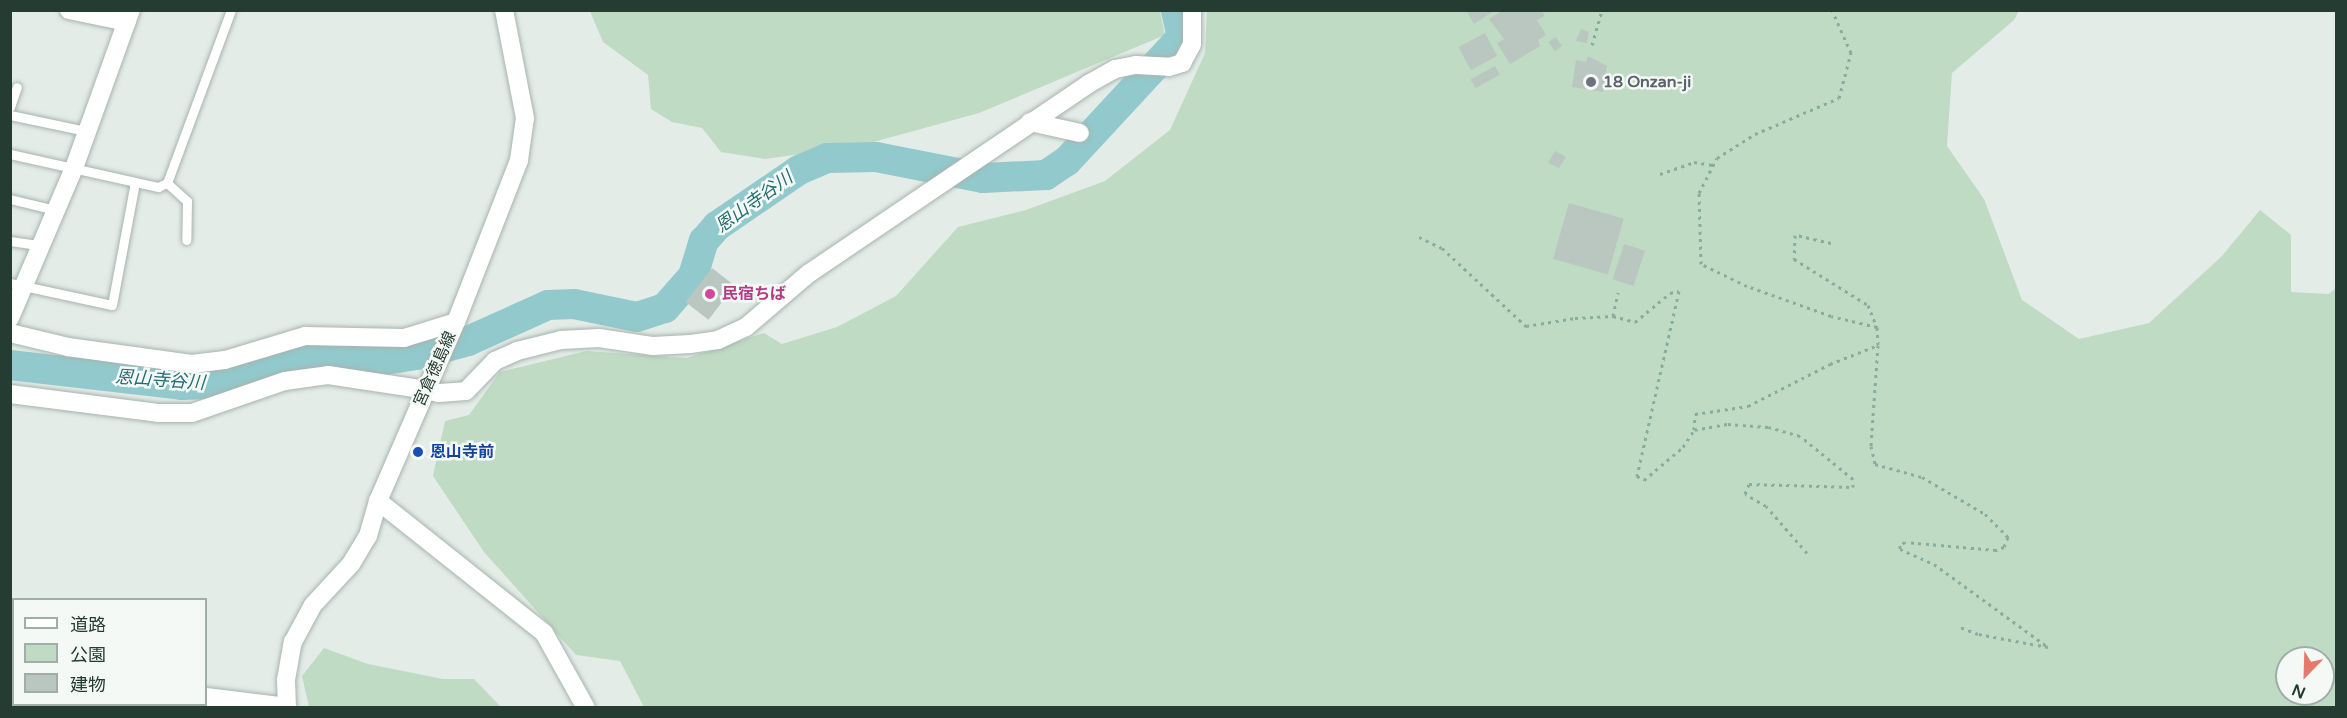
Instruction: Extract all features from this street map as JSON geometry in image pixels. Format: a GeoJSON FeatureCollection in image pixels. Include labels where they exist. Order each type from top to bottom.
{"type":"FeatureCollection","features":[{"type":"Feature","properties":{"kind":"street"},"geometry":{"type":"LineString","coordinates":[[10,318],[17,285],[40,245],[75,168],[86,131],[129,16],[69,10]]}},
{"type":"Feature","properties":{"kind":"street","name":"宮倉徳島線"},"geometry":{"type":"LineString","coordinates":[[287,707],[286,680],[293,642],[313,605],[357,555],[368,537],[378,501],[453,327],[519,160],[525,135],[504,10]]}},
{"type":"Feature","properties":{"kind":"street"},"geometry":{"type":"LineString","coordinates":[[10,394],[158,413],[192,413],[285,381],[328,375],[439,393],[465,391],[495,361],[516,351],[561,340],[600,338],[653,346],[718,340],[746,327],[808,274],[1030,122],[1115,69],[1136,65],[1169,67],[1182,63],[1192,44],[1192,10]]}},
{"type":"Feature","properties":{"kind":"street"},"geometry":{"type":"LineString","coordinates":[[1030,122],[1080,132]]}},
{"type":"Feature","properties":{"kind":"street"},"geometry":{"type":"LineString","coordinates":[[10,333],[68,347],[192,364],[225,360],[305,336],[404,338],[453,327]]}},
{"type":"Feature","properties":{"kind":"street"},"geometry":{"type":"LineString","coordinates":[[378,501],[544,633],[586,708]]}},
{"type":"Feature","properties":{"kind":"street"},"geometry":{"type":"LineString","coordinates":[[207,697],[287,707]]}},
{"type":"Feature","properties":{"kind":"lane"},"geometry":{"type":"LineString","coordinates":[[10,154],[158,187],[167,183],[231,10]]}},
{"type":"Feature","properties":{"kind":"lane"},"geometry":{"type":"LineString","coordinates":[[10,107],[17,87]]}},
{"type":"Feature","properties":{"kind":"lane"},"geometry":{"type":"LineString","coordinates":[[10,115],[86,131]]}},
{"type":"Feature","properties":{"kind":"lane"},"geometry":{"type":"LineString","coordinates":[[17,285],[112,305],[135,182]]}},
{"type":"Feature","properties":{"kind":"lane"},"geometry":{"type":"LineString","coordinates":[[167,183],[187,201],[186,240]]}},
{"type":"Feature","properties":{"kind":"lane"},"geometry":{"type":"LineString","coordinates":[[10,199],[55,210]]}},
{"type":"Feature","properties":{"kind":"lane"},"geometry":{"type":"LineString","coordinates":[[10,241],[40,245]]}},
{"type":"Feature","properties":{"kind":"path"},"geometry":{"type":"LineString","coordinates":[[1592,45],[1602,10]]}},
{"type":"Feature","properties":{"kind":"path"},"geometry":{"type":"LineString","coordinates":[[1832,10],[1851,53],[1839,99],[1755,134],[1717,158],[1699,193],[1701,264],[1747,286],[1831,316],[1876,327]]}},
{"type":"Feature","properties":{"kind":"path"},"geometry":{"type":"LineString","coordinates":[[1660,174],[1694,162],[1713,165]]}},
{"type":"Feature","properties":{"kind":"path"},"geometry":{"type":"LineString","coordinates":[[1831,243],[1795,235],[1794,259],[1868,305],[1876,327],[1878,345],[1871,446],[1875,464],[1922,477],[1985,514],[2008,537],[2004,546],[1996,550],[1905,542],[1900,549],[1934,564],[2048,647],[1978,634],[1957,626]]}},
{"type":"Feature","properties":{"kind":"path"},"geometry":{"type":"LineString","coordinates":[[1419,237],[1442,248],[1527,326],[1575,318],[1613,316],[1635,322],[1670,293],[1679,291],[1637,476],[1644,480],[1683,447],[1694,430],[1695,414],[1748,406],[1830,364],[1878,345]]}},
{"type":"Feature","properties":{"kind":"path"},"geometry":{"type":"LineString","coordinates":[[1613,316],[1618,294]]}},
{"type":"Feature","properties":{"kind":"path"},"geometry":{"type":"LineString","coordinates":[[1694,430],[1727,424],[1758,426],[1800,436],[1853,478],[1853,487],[1749,484],[1745,494],[1766,506],[1807,553]]}},
{"type":"Feature","properties":{"kind":"green space"},"geometry":{"type":"Polygon","coordinates":[[[590,11],[1160,11],[1165,35],[979,113],[859,146],[765,159],[721,152],[702,128],[672,122],[651,109],[648,75],[603,42],[590,11]]]}},
{"type":"Feature","properties":{"kind":"green space"},"geometry":{"type":"Polygon","coordinates":[[[1207,11],[2019,11],[2014,20],[1952,73],[1947,146],[1984,199],[2022,300],[2079,339],[2149,323],[2222,256],[2260,210],[2291,235],[2291,292],[2329,294],[2336,288],[2336,707],[644,707],[620,661],[576,655],[484,552],[433,476],[445,421],[469,415],[500,372],[586,351],[687,358],[764,333],[782,344],[837,327],[896,296],[958,227],[1026,210],[1105,181],[1170,130],[1205,53],[1207,11]]]}},
{"type":"Feature","properties":{"kind":"green space"},"geometry":{"type":"Polygon","coordinates":[[[324,648],[368,664],[443,679],[474,679],[501,707],[309,707],[302,676],[324,648]]]}},
{"type":"Feature","properties":{"kind":"building"},"geometry":{"type":"Polygon","coordinates":[[[1466,10],[1495,10],[1474,24],[1466,10]]]}},
{"type":"Feature","properties":{"kind":"building"},"geometry":{"type":"Polygon","coordinates":[[[1503,10],[1541,10],[1545,16],[1537,20],[1546,35],[1538,40],[1540,46],[1510,64],[1497,43],[1504,39],[1489,19],[1503,10]]]}},
{"type":"Feature","properties":{"kind":"building"},"geometry":{"type":"Polygon","coordinates":[[[1581,29],[1589,32],[1587,43],[1576,41],[1581,29]]]}},
{"type":"Feature","properties":{"kind":"building"},"geometry":{"type":"Polygon","coordinates":[[[1485,33],[1497,56],[1471,70],[1459,47],[1485,33]]]}},
{"type":"Feature","properties":{"kind":"building"},"geometry":{"type":"Polygon","coordinates":[[[1556,37],[1562,46],[1555,51],[1549,42],[1556,37]]]}},
{"type":"Feature","properties":{"kind":"building"},"geometry":{"type":"Polygon","coordinates":[[[1588,56],[1607,66],[1603,92],[1572,87],[1576,60],[1586,62],[1588,56]]]}},
{"type":"Feature","properties":{"kind":"building"},"geometry":{"type":"Polygon","coordinates":[[[1495,66],[1500,75],[1475,88],[1471,80],[1495,66]]]}},
{"type":"Feature","properties":{"kind":"building"},"geometry":{"type":"Polygon","coordinates":[[[1555,151],[1566,157],[1559,168],[1548,163],[1555,151]]]}},
{"type":"Feature","properties":{"kind":"building"},"geometry":{"type":"Polygon","coordinates":[[[1569,203],[1624,219],[1608,274],[1553,259],[1569,203]]]}},
{"type":"Feature","properties":{"kind":"building"},"geometry":{"type":"Polygon","coordinates":[[[1624,244],[1645,251],[1633,286],[1613,279],[1624,244]]]}},
{"type":"Feature","properties":{"kind":"building","name":"民宿ちば"},"geometry":{"type":"Polygon","coordinates":[[[712,268],[735,286],[708,320],[686,302],[712,268]]]}},
{"type":"Feature","properties":{"kind":"waterway","name":"恩山寺谷川"},"geometry":{"type":"LineString","coordinates":[[10,365],[182,385],[217,384],[304,355],[385,360],[417,355],[468,341],[548,305],[574,304],[637,317],[665,308],[693,276],[704,241],[717,226],[799,170],[827,158],[876,157],[983,178],[1046,175],[1067,161],[1182,37],[1176,10]]}},
{"type":"Feature","properties":{"kind":"place","name":"18 Onzan-ji"},"geometry":{"type":"Point","coordinates":[1591,82]}},
{"type":"Feature","properties":{"kind":"place","name":"民宿ちば"},"geometry":{"type":"Point","coordinates":[710,294]}},
{"type":"Feature","properties":{"kind":"place","name":"恩山寺前"},"geometry":{"type":"Point","coordinates":[418,452]}}]}
